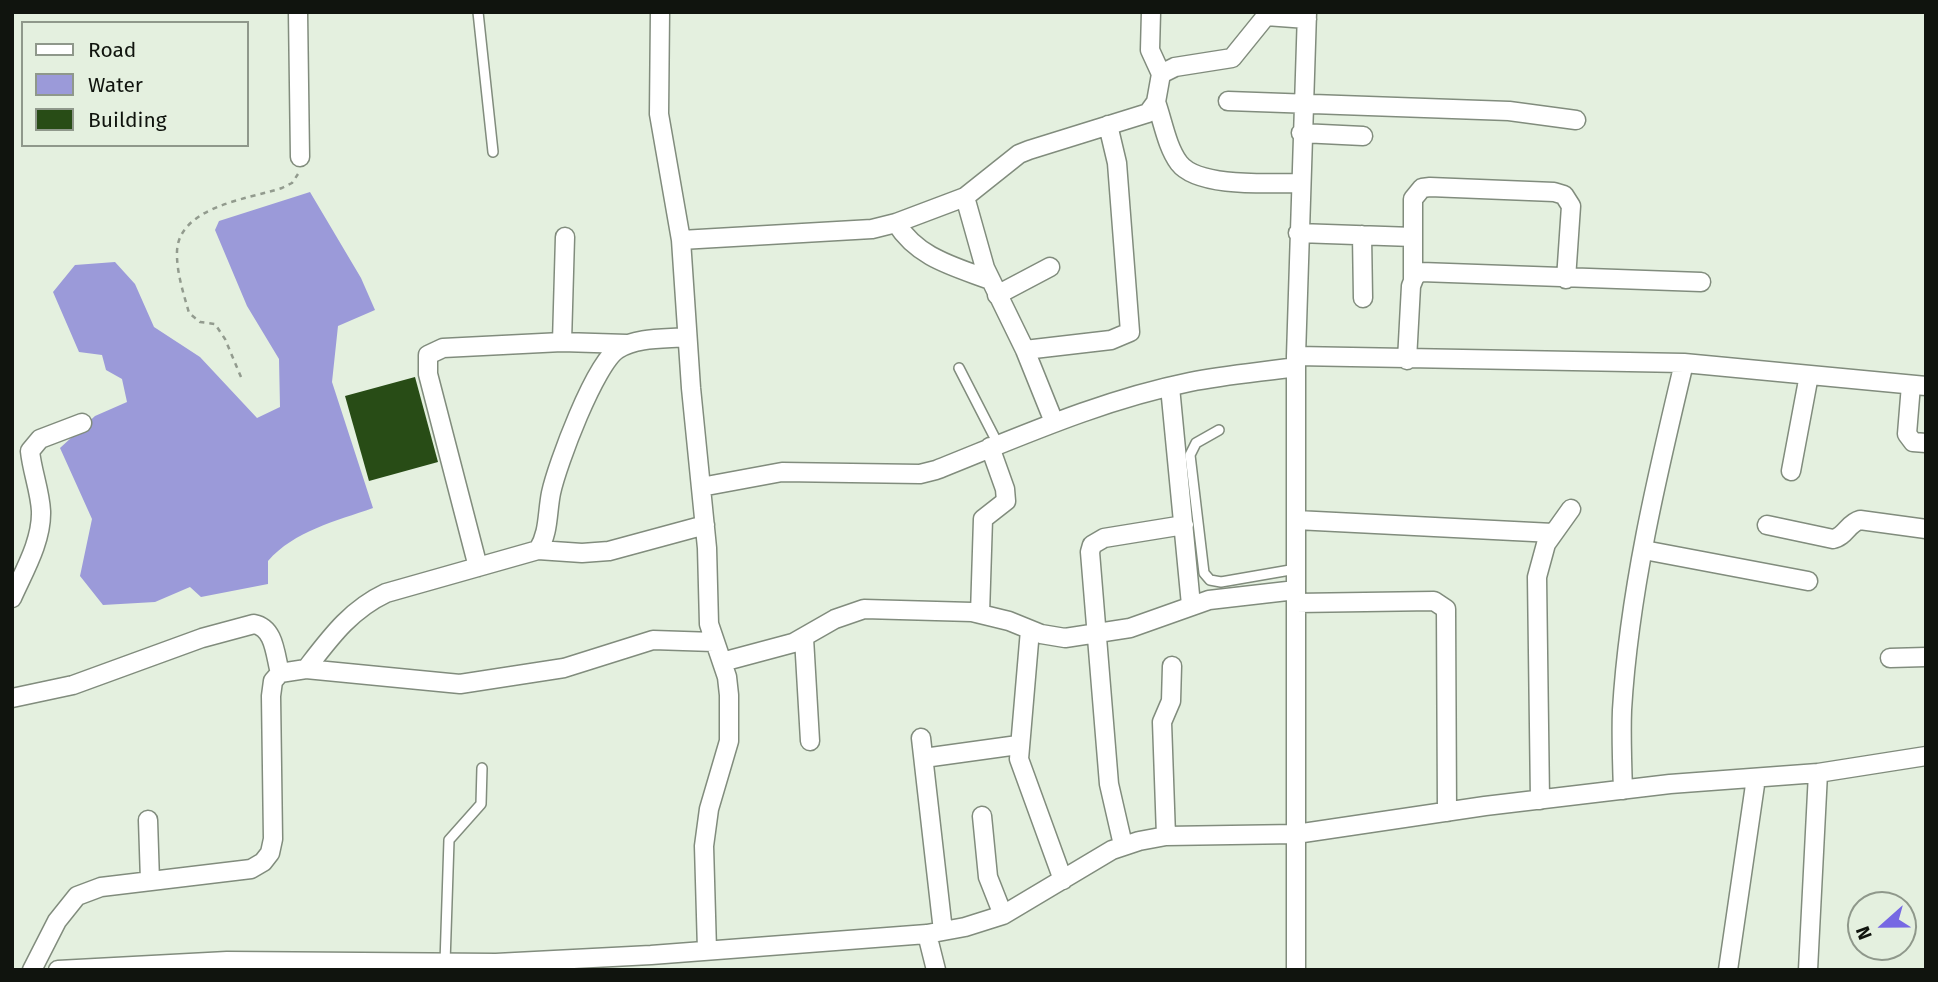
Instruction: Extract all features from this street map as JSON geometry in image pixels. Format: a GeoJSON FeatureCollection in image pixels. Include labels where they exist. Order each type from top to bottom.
{"type":"FeatureCollection","features":[{"type":"Feature","properties":{"kind":"street"},"geometry":{"type":"LineString","coordinates":[[298,12],[300,157]]}},
{"type":"Feature","properties":{"kind":"street"},"geometry":{"type":"LineString","coordinates":[[660,12],[659,114],[681,240],[687,337],[705,526],[709,624],[722,662],[729,695],[729,741],[705,836],[707,950]]}},
{"type":"Feature","properties":{"kind":"street"},"geometry":{"type":"LineString","coordinates":[[681,240],[872,229],[896,223],[965,197],[1019,154],[1149,113],[1156,102],[1161,74],[1150,50],[1151,12]]}},
{"type":"Feature","properties":{"kind":"street"},"geometry":{"type":"LineString","coordinates":[[1161,74],[1175,67],[1232,58],[1266,16],[1307,16],[1301,133],[1296,362],[1296,970]]}},
{"type":"Feature","properties":{"kind":"street"},"geometry":{"type":"LineString","coordinates":[[1228,101],[1508,111],[1576,120]]}},
{"type":"Feature","properties":{"kind":"street"},"geometry":{"type":"LineString","coordinates":[[1156,102],[1175,157],[1188,171],[1223,181],[1300,183]]}},
{"type":"Feature","properties":{"kind":"street"},"geometry":{"type":"LineString","coordinates":[[1025,351],[1111,340],[1130,332],[1117,163],[1108,125]]}},
{"type":"Feature","properties":{"kind":"street"},"geometry":{"type":"LineString","coordinates":[[1301,133],[1363,135]]}},
{"type":"Feature","properties":{"kind":"street"},"geometry":{"type":"LineString","coordinates":[[1407,360],[1413,279],[1413,199],[1422,188],[1554,192],[1563,195],[1571,206],[1566,279]]}},
{"type":"Feature","properties":{"kind":"street"},"geometry":{"type":"LineString","coordinates":[[965,197],[993,287],[1025,351],[1054,422]]}},
{"type":"Feature","properties":{"kind":"street"},"geometry":{"type":"LineString","coordinates":[[896,223],[911,243],[926,255],[993,287],[1050,267]]}},
{"type":"Feature","properties":{"kind":"street"},"geometry":{"type":"LineString","coordinates":[[1298,233],[1413,237]]}},
{"type":"Feature","properties":{"kind":"street"},"geometry":{"type":"LineString","coordinates":[[1363,235],[1363,298]]}},
{"type":"Feature","properties":{"kind":"street"},"geometry":{"type":"LineString","coordinates":[[562,342],[565,237]]}},
{"type":"Feature","properties":{"kind":"street"},"geometry":{"type":"LineString","coordinates":[[1413,279],[1421,272],[1430,271],[1566,279],[1701,282]]}},
{"type":"Feature","properties":{"kind":"street"},"geometry":{"type":"LineString","coordinates":[[478,567],[428,374],[428,355],[443,348],[562,342],[629,344],[687,337]]}},
{"type":"Feature","properties":{"kind":"street"},"geometry":{"type":"LineString","coordinates":[[538,550],[546,532],[551,494],[572,432],[607,359],[629,344]]}},
{"type":"Feature","properties":{"kind":"street"},"geometry":{"type":"LineString","coordinates":[[701,487],[782,472],[920,474],[1054,422],[1171,387],[1296,362],[1407,360],[1684,363],[1918,385],[1907,434],[1913,442],[1926,443]]}},
{"type":"Feature","properties":{"kind":"street"},"geometry":{"type":"LineString","coordinates":[[1623,790],[1622,711],[1644,550],[1656,480],[1684,363]]}},
{"type":"Feature","properties":{"kind":"street"},"geometry":{"type":"LineString","coordinates":[[1791,471],[1810,375]]}},
{"type":"Feature","properties":{"kind":"street"},"geometry":{"type":"LineString","coordinates":[[1171,387],[1191,606]]}},
{"type":"Feature","properties":{"kind":"street"},"geometry":{"type":"LineString","coordinates":[[12,598],[37,541],[40,525],[40,498],[30,452],[40,439],[82,423]]}},
{"type":"Feature","properties":{"kind":"street"},"geometry":{"type":"LineString","coordinates":[[980,614],[983,519],[1006,501],[1007,495],[994,445]]}},
{"type":"Feature","properties":{"kind":"street"},"geometry":{"type":"LineString","coordinates":[[1540,800],[1535,593],[1539,562],[1553,533],[1571,509]]}},
{"type":"Feature","properties":{"kind":"street"},"geometry":{"type":"LineString","coordinates":[[1296,520],[1553,533]]}},
{"type":"Feature","properties":{"kind":"street"},"geometry":{"type":"LineString","coordinates":[[1767,525],[1833,539],[1839,538],[1853,522],[1860,520],[1926,529]]}},
{"type":"Feature","properties":{"kind":"street"},"geometry":{"type":"LineString","coordinates":[[306,669],[344,621],[371,600],[538,550],[582,554],[609,551],[705,526]]}},
{"type":"Feature","properties":{"kind":"street"},"geometry":{"type":"LineString","coordinates":[[1123,845],[1109,784],[1094,635],[1095,588],[1090,552],[1092,545],[1104,538],[1184,526]]}},
{"type":"Feature","properties":{"kind":"street"},"geometry":{"type":"LineString","coordinates":[[1644,550],[1808,581]]}},
{"type":"Feature","properties":{"kind":"street"},"geometry":{"type":"LineString","coordinates":[[722,662],[764,653],[803,638],[835,619],[864,609],[880,607],[980,614],[1065,638],[1130,628],[1191,606],[1233,596],[1434,601],[1446,609],[1447,812]]}},
{"type":"Feature","properties":{"kind":"street"},"geometry":{"type":"LineString","coordinates":[[12,698],[73,685],[201,638],[254,624],[263,625],[269,631],[280,673]]}},
{"type":"Feature","properties":{"kind":"street"},"geometry":{"type":"LineString","coordinates":[[1030,630],[1018,745],[1021,771],[1063,880]]}},
{"type":"Feature","properties":{"kind":"street"},"geometry":{"type":"LineString","coordinates":[[803,638],[810,741]]}},
{"type":"Feature","properties":{"kind":"street"},"geometry":{"type":"LineString","coordinates":[[32,970],[57,921],[77,896],[102,887],[251,869],[263,862],[270,853],[273,839],[271,696],[273,681],[280,673],[306,669],[460,684],[555,670],[653,640],[714,642]]}},
{"type":"Feature","properties":{"kind":"street"},"geometry":{"type":"LineString","coordinates":[[1890,658],[1926,657]]}},
{"type":"Feature","properties":{"kind":"street"},"geometry":{"type":"LineString","coordinates":[[1166,836],[1162,722],[1171,701],[1172,666]]}},
{"type":"Feature","properties":{"kind":"street"},"geometry":{"type":"LineString","coordinates":[[921,738],[936,970]]}},
{"type":"Feature","properties":{"kind":"street"},"geometry":{"type":"LineString","coordinates":[[924,758],[1018,745]]}},
{"type":"Feature","properties":{"kind":"street"},"geometry":{"type":"LineString","coordinates":[[65,969],[173,962],[563,965],[707,950],[935,933],[1003,915],[1123,845],[1166,836],[1296,834],[1540,800],[1818,773],[1926,756]]}},
{"type":"Feature","properties":{"kind":"street"},"geometry":{"type":"LineString","coordinates":[[1808,970],[1818,773]]}},
{"type":"Feature","properties":{"kind":"street"},"geometry":{"type":"LineString","coordinates":[[1728,970],[1756,778]]}},
{"type":"Feature","properties":{"kind":"street"},"geometry":{"type":"LineString","coordinates":[[982,816],[988,877],[1003,915]]}},
{"type":"Feature","properties":{"kind":"street"},"geometry":{"type":"LineString","coordinates":[[148,820],[150,881]]}},
{"type":"Feature","properties":{"kind":"lane"},"geometry":{"type":"LineString","coordinates":[[478,12],[493,152]]}},
{"type":"Feature","properties":{"kind":"lane"},"geometry":{"type":"LineString","coordinates":[[960,368],[994,445]]}},
{"type":"Feature","properties":{"kind":"lane"},"geometry":{"type":"LineString","coordinates":[[1219,430],[1196,443],[1190,455],[1204,573],[1210,580],[1221,582],[1296,569]]}},
{"type":"Feature","properties":{"kind":"lane"},"geometry":{"type":"LineString","coordinates":[[445,963],[449,840],[481,804],[482,768]]}},
{"type":"Feature","properties":{"kind":"path"},"geometry":{"type":"LineString","coordinates":[[241,377],[221,331],[215,324],[200,322],[189,313],[177,255],[178,241],[189,222],[201,214],[292,183],[298,176],[300,157]]}},
{"type":"Feature","properties":{"kind":"water"},"geometry":{"type":"Polygon","coordinates":[[[310,192],[361,278],[375,310],[338,326],[332,382],[373,508],[316,528],[290,542],[268,561],[268,584],[201,597],[190,587],[155,602],[103,605],[80,576],[92,519],[60,448],[95,416],[127,402],[122,379],[106,370],[102,355],[79,352],[53,292],[75,265],[115,262],[135,284],[154,327],[200,357],[257,418],[280,407],[279,359],[247,306],[215,230],[219,221],[310,192]]]}},
{"type":"Feature","properties":{"kind":"building"},"geometry":{"type":"Polygon","coordinates":[[[415,377],[438,462],[369,481],[345,396],[415,377]]]}}]}
